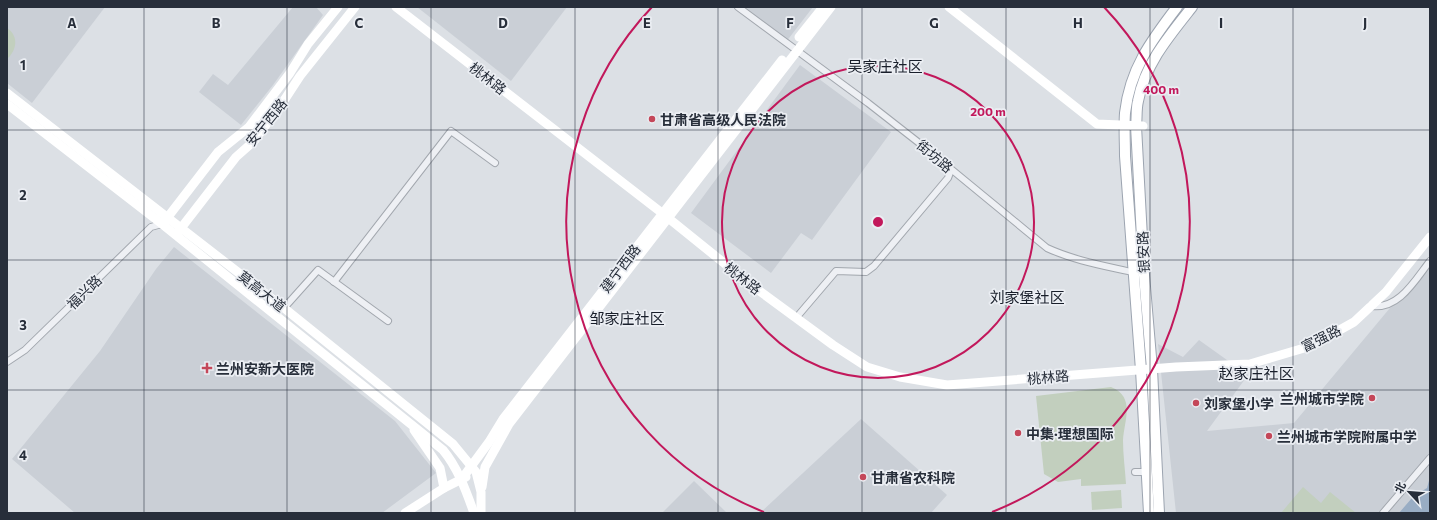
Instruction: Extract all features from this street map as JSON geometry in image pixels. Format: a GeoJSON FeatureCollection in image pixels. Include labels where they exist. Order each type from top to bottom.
{"type":"FeatureCollection","features":[{"type":"Feature","properties":{"kind":"main road","name":"安宁西路"},"geometry":{"type":"LineString","coordinates":[[165,221],[218,152],[249,127],[290,72],[308,44],[338,7]]}},
{"type":"Feature","properties":{"kind":"main road","name":"安宁西路"},"geometry":{"type":"LineString","coordinates":[[176,236],[181,227],[236,157],[254,141],[300,76],[355,7]]}},
{"type":"Feature","properties":{"kind":"main road","name":"桃林路"},"geometry":{"type":"LineString","coordinates":[[396,7],[665,215],[750,284],[833,345],[868,367],[900,377],[947,385],[1152,369]]}},
{"type":"Feature","properties":{"kind":"main road","name":"建宁西路"},"geometry":{"type":"LineString","coordinates":[[474,469],[503,419],[665,215],[794,49],[823,7]]}},
{"type":"Feature","properties":{"kind":"main road","name":"建宁西路"},"geometry":{"type":"LineString","coordinates":[[794,49],[831,7]]}},
{"type":"Feature","properties":{"kind":"main road"},"geometry":{"type":"LineString","coordinates":[[948,7],[1097,124],[1140,126]]}},
{"type":"Feature","properties":{"kind":"main road","name":"银安路"},"geometry":{"type":"LineString","coordinates":[[1149,513],[1141,370],[1124,126],[1127,98],[1136,68],[1146,48],[1177,7]]}},
{"type":"Feature","properties":{"kind":"main road","name":"银安路"},"geometry":{"type":"LineString","coordinates":[[1159,513],[1152,369],[1144,275],[1138,101],[1145,77],[1158,50],[1192,7]]}},
{"type":"Feature","properties":{"kind":"main road","name":"莫高大道"},"geometry":{"type":"LineString","coordinates":[[7,93],[165,221],[176,236],[443,450],[450,459],[461,480],[474,513]]}},
{"type":"Feature","properties":{"kind":"main road","name":"莫高大道"},"geometry":{"type":"LineString","coordinates":[[7,104],[165,221],[181,227],[453,444],[474,469],[481,492],[481,513]]}},
{"type":"Feature","properties":{"kind":"main road","name":"建宁西路"},"geometry":{"type":"LineString","coordinates":[[481,492],[485,467],[509,424],[578,336],[665,215]]}},
{"type":"Feature","properties":{"kind":"main road","name":"富强路"},"geometry":{"type":"LineString","coordinates":[[1152,369],[1250,364],[1311,346],[1354,322],[1386,292],[1430,237]]}},
{"type":"Feature","properties":{"kind":"main road"},"geometry":{"type":"LineString","coordinates":[[411,424],[440,468],[444,488]]}},
{"type":"Feature","properties":{"kind":"main road"},"geometry":{"type":"LineString","coordinates":[[405,513],[444,488],[461,480],[474,469],[485,467]]}},
{"type":"Feature","properties":{"kind":"street","name":"街坊路"},"geometry":{"type":"LineString","coordinates":[[738,7],[923,146],[1046,248],[1058,254],[1144,275]]}},
{"type":"Feature","properties":{"kind":"street"},"geometry":{"type":"LineString","coordinates":[[334,282],[451,131],[496,163]]}},
{"type":"Feature","properties":{"kind":"street"},"geometry":{"type":"LineString","coordinates":[[796,318],[836,272],[866,272],[874,266],[948,178],[951,170]]}},
{"type":"Feature","properties":{"kind":"street","name":"福兴路"},"geometry":{"type":"LineString","coordinates":[[7,362],[25,350],[151,227],[165,221]]}},
{"type":"Feature","properties":{"kind":"street"},"geometry":{"type":"LineString","coordinates":[[1371,306],[1386,305],[1395,302],[1402,296],[1430,261]]}},
{"type":"Feature","properties":{"kind":"street"},"geometry":{"type":"LineString","coordinates":[[284,308],[318,270],[388,321]]}},
{"type":"Feature","properties":{"kind":"street"},"geometry":{"type":"LineString","coordinates":[[1383,513],[1430,458]]}},
{"type":"Feature","properties":{"kind":"street"},"geometry":{"type":"LineString","coordinates":[[1135,472],[1147,472]]}},
{"type":"Feature","properties":{"kind":"shaded area"},"geometry":{"type":"Polygon","coordinates":[[[7,7],[105,7],[32,103],[7,83],[7,7]]]}},
{"type":"Feature","properties":{"kind":"shaded area"},"geometry":{"type":"Polygon","coordinates":[[[293,7],[316,7],[323,15],[273,85],[241,125],[199,92],[213,74],[228,85],[293,7]]]}},
{"type":"Feature","properties":{"kind":"shaded area"},"geometry":{"type":"Polygon","coordinates":[[[417,7],[567,7],[511,81],[417,7]]]}},
{"type":"Feature","properties":{"kind":"shaded area"},"geometry":{"type":"Polygon","coordinates":[[[741,7],[813,7],[786,42],[741,7]]]}},
{"type":"Feature","properties":{"kind":"shaded area"},"geometry":{"type":"Polygon","coordinates":[[[800,65],[891,132],[812,240],[801,233],[771,273],[691,213],[800,65]]]}},
{"type":"Feature","properties":{"kind":"shaded area","name":"兰州安新大医院"},"geometry":{"type":"Polygon","coordinates":[[[174,247],[395,421],[436,473],[382,513],[75,513],[12,459],[100,351],[156,269],[174,247]]]}},
{"type":"Feature","properties":{"kind":"shaded area","name":"兰州城市学院"},"geometry":{"type":"Polygon","coordinates":[[[1430,260],[1430,513],[1176,513],[1158,344],[1183,357],[1199,340],[1248,375],[1207,431],[1294,423],[1430,260]]]}},
{"type":"Feature","properties":{"kind":"shaded area","name":"甘肃省农科院"},"geometry":{"type":"Polygon","coordinates":[[[861,419],[947,495],[931,513],[760,513],[861,419]]]}},
{"type":"Feature","properties":{"kind":"shaded area"},"geometry":{"type":"Polygon","coordinates":[[[694,481],[727,513],[662,513],[694,481]]]}},
{"type":"Feature","properties":{"kind":"green space"},"geometry":{"type":"Polygon","coordinates":[[[7,28],[11,31],[15,39],[15,47],[7,59],[7,28]]]}},
{"type":"Feature","properties":{"kind":"green space"},"geometry":{"type":"Polygon","coordinates":[[[1111,387],[1119,391],[1124,397],[1126,403],[1127,410],[1123,440],[1126,484],[1081,486],[1081,479],[1058,482],[1044,474],[1036,396],[1111,387]]]}},
{"type":"Feature","properties":{"kind":"green space"},"geometry":{"type":"Polygon","coordinates":[[[1303,487],[1321,503],[1330,492],[1356,513],[1281,513],[1303,487]]]}},
{"type":"Feature","properties":{"kind":"green space"},"geometry":{"type":"Polygon","coordinates":[[[1121,490],[1122,508],[1092,510],[1091,492],[1121,490]]]}},
{"type":"Feature","properties":{"kind":"water"},"geometry":{"type":"Polygon","coordinates":[[[1430,477],[1430,512],[1399,513],[1418,491],[1422,491],[1427,488],[1430,477]]]}},
{"type":"Feature","properties":{"kind":"place","name":"甘肃省高级人民法院"},"geometry":{"type":"Point","coordinates":[652,119]}},
{"type":"Feature","properties":{"kind":"place","name":"兰州安新大医院"},"geometry":{"type":"Point","coordinates":[207,368]}},
{"type":"Feature","properties":{"kind":"place","name":"兰州城市学院"},"geometry":{"type":"Point","coordinates":[1372,398]}},
{"type":"Feature","properties":{"kind":"place","name":"刘家堡小学"},"geometry":{"type":"Point","coordinates":[1196,403]}},
{"type":"Feature","properties":{"kind":"place","name":"中集·理想国际"},"geometry":{"type":"Point","coordinates":[1018,433]}},
{"type":"Feature","properties":{"kind":"place","name":"兰州城市学院附属中学"},"geometry":{"type":"Point","coordinates":[1269,436]}},
{"type":"Feature","properties":{"kind":"place","name":"甘肃省农科院"},"geometry":{"type":"Point","coordinates":[863,477]}},
{"type":"Feature","properties":{"kind":"district","name":"吴家庄社区"},"geometry":{"type":"Point","coordinates":[885,66]}},
{"type":"Feature","properties":{"kind":"district","name":"刘家堡社区"},"geometry":{"type":"Point","coordinates":[1027,297]}},
{"type":"Feature","properties":{"kind":"district","name":"邹家庄社区"},"geometry":{"type":"Point","coordinates":[627,318]}},
{"type":"Feature","properties":{"kind":"district","name":"赵家庄社区"},"geometry":{"type":"Point","coordinates":[1256,373]}}]}
